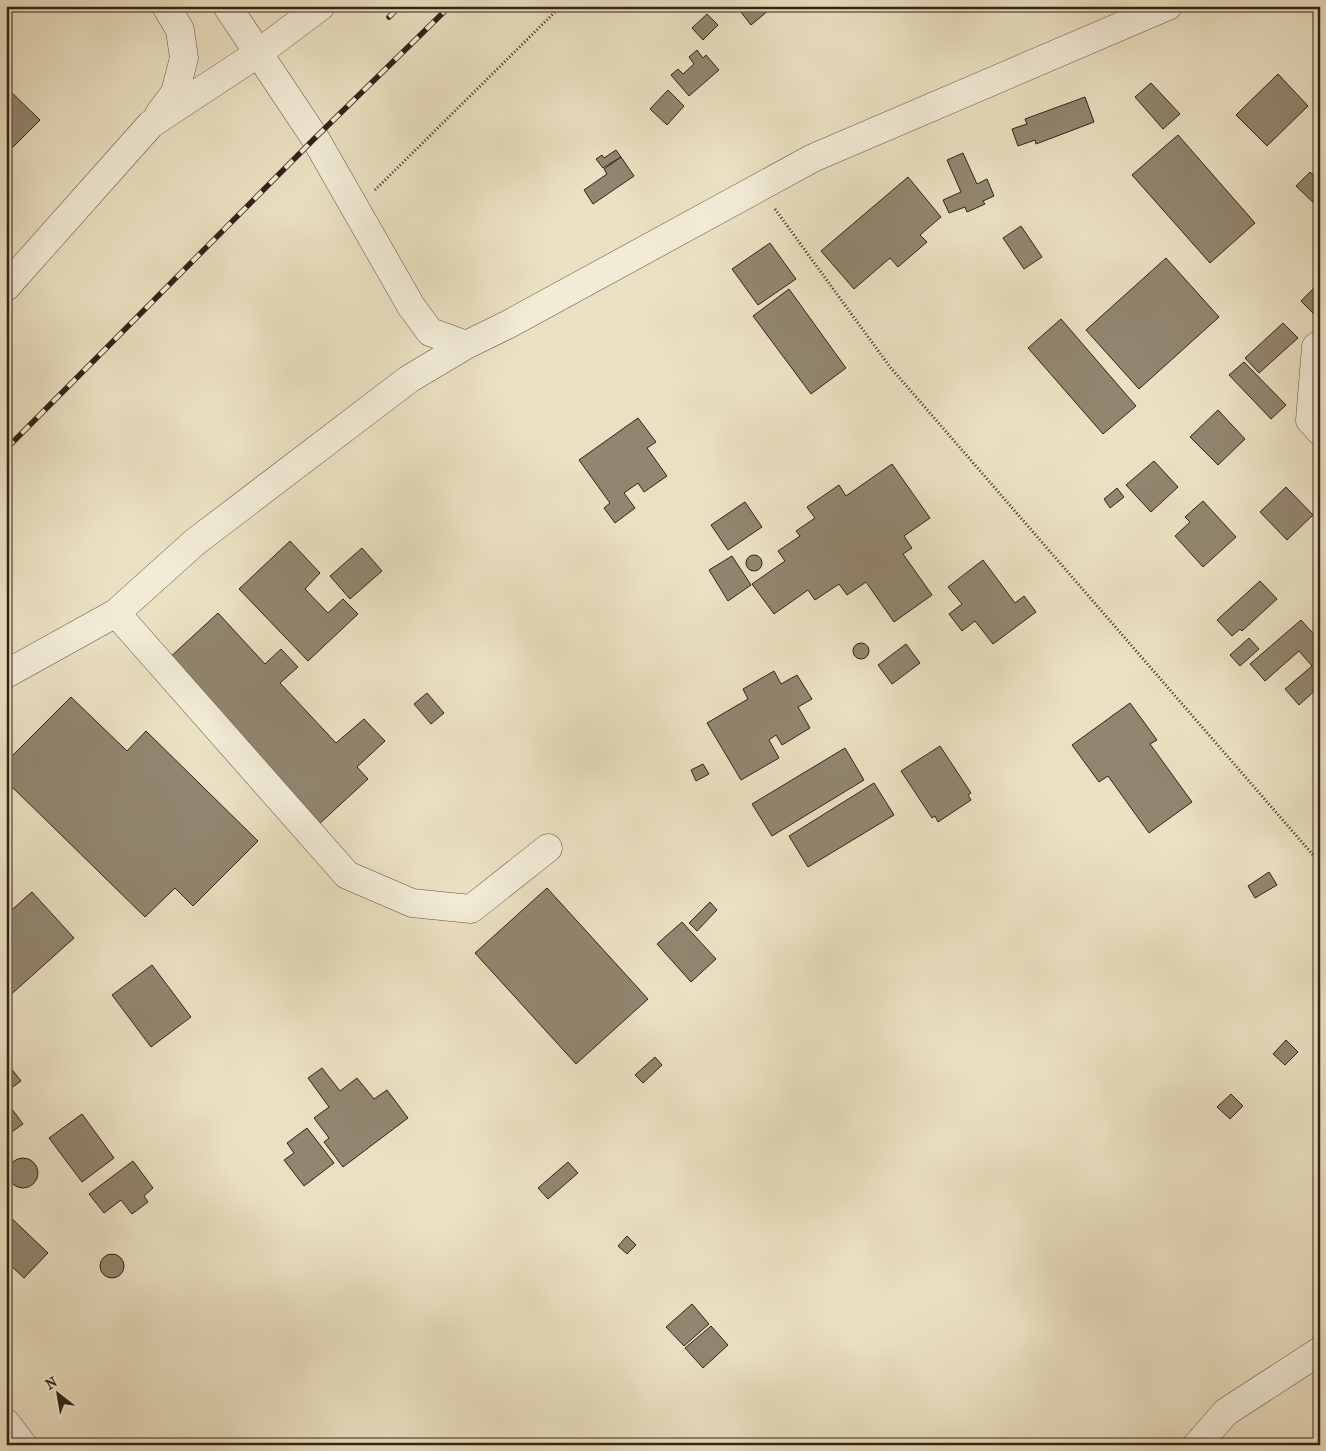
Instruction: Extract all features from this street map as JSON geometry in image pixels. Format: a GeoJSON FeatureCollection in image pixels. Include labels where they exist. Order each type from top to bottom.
{"type":"FeatureCollection","features":[{"type":"Feature","properties":{"kind":"street"},"geometry":{"type":"LineString","coordinates":[[6,286],[151,124],[175,93],[184,58],[180,30],[166,6]]}},
{"type":"Feature","properties":{"kind":"street"},"geometry":{"type":"LineString","coordinates":[[227,6],[257,54],[315,138],[411,306],[430,332],[466,345]]}},
{"type":"Feature","properties":{"kind":"street"},"geometry":{"type":"LineString","coordinates":[[151,124],[257,54],[321,6]]}},
{"type":"Feature","properties":{"kind":"street"},"geometry":{"type":"LineString","coordinates":[[6,674],[116,613],[195,542],[409,379],[466,345],[813,158],[1168,6]]}},
{"type":"Feature","properties":{"kind":"street"},"geometry":{"type":"LineString","coordinates":[[1320,344],[1316,347],[1310,420],[1320,431]]}},
{"type":"Feature","properties":{"kind":"street"},"geometry":{"type":"LineString","coordinates":[[116,613],[347,875],[412,902],[472,910],[548,848]]}},
{"type":"Feature","properties":{"kind":"street"},"geometry":{"type":"LineString","coordinates":[[1197,1445],[1226,1412],[1320,1351]]}},
{"type":"Feature","properties":{"kind":"street"},"geometry":{"type":"LineString","coordinates":[[6,1423],[22,1445]]}},
{"type":"Feature","properties":{"kind":"path"},"geometry":{"type":"LineString","coordinates":[[355,209],[561,6]]}},
{"type":"Feature","properties":{"kind":"path"},"geometry":{"type":"LineString","coordinates":[[760,188],[890,367],[1320,863]]}},
{"type":"Feature","properties":{"kind":"building"},"geometry":{"type":"Polygon","coordinates":[[[736,6],[774,6],[751,25],[736,6]]]}},
{"type":"Feature","properties":{"kind":"building"},"geometry":{"type":"Polygon","coordinates":[[[707,14],[718,25],[703,40],[692,28],[707,14]]]}},
{"type":"Feature","properties":{"kind":"building"},"geometry":{"type":"Polygon","coordinates":[[[697,50],[703,58],[706,55],[719,70],[689,96],[671,75],[678,69],[683,74],[694,64],[689,57],[697,50]]]}},
{"type":"Feature","properties":{"kind":"building"},"geometry":{"type":"Polygon","coordinates":[[[1278,74],[1308,106],[1267,146],[1236,115],[1278,74]]]}},
{"type":"Feature","properties":{"kind":"building"},"geometry":{"type":"Polygon","coordinates":[[[1151,83],[1180,114],[1163,129],[1135,97],[1151,83]]]}},
{"type":"Feature","properties":{"kind":"building"},"geometry":{"type":"Polygon","coordinates":[[[6,87],[40,120],[6,154],[6,87]]]}},
{"type":"Feature","properties":{"kind":"building"},"geometry":{"type":"Polygon","coordinates":[[[668,90],[684,106],[667,125],[650,109],[668,90]]]}},
{"type":"Feature","properties":{"kind":"building"},"geometry":{"type":"Polygon","coordinates":[[[1085,97],[1094,122],[1036,144],[1035,140],[1018,146],[1012,129],[1027,124],[1025,119],[1085,97]]]}},
{"type":"Feature","properties":{"kind":"building"},"geometry":{"type":"Polygon","coordinates":[[[1178,135],[1255,223],[1210,263],[1132,175],[1178,135]]]}},
{"type":"Feature","properties":{"kind":"building"},"geometry":{"type":"Polygon","coordinates":[[[616,150],[621,157],[603,168],[596,159],[602,155],[604,158],[616,150]]]}},
{"type":"Feature","properties":{"kind":"building"},"geometry":{"type":"Polygon","coordinates":[[[963,153],[977,184],[987,179],[994,196],[983,201],[985,204],[967,212],[965,207],[949,213],[943,200],[961,192],[947,160],[963,153]]]}},
{"type":"Feature","properties":{"kind":"building"},"geometry":{"type":"Polygon","coordinates":[[[621,157],[634,176],[593,204],[584,190],[607,174],[604,169],[621,157]]]}},
{"type":"Feature","properties":{"kind":"building"},"geometry":{"type":"Polygon","coordinates":[[[1310,172],[1318,180],[1320,179],[1320,209],[1296,186],[1310,172]]]}},
{"type":"Feature","properties":{"kind":"building"},"geometry":{"type":"Polygon","coordinates":[[[908,177],[941,217],[920,235],[927,242],[898,267],[890,258],[854,289],[821,251],[908,177]]]}},
{"type":"Feature","properties":{"kind":"building"},"geometry":{"type":"Polygon","coordinates":[[[1021,226],[1042,257],[1024,269],[1003,238],[1021,226]]]}},
{"type":"Feature","properties":{"kind":"building"},"geometry":{"type":"Polygon","coordinates":[[[770,243],[796,279],[758,305],[732,269],[770,243]]]}},
{"type":"Feature","properties":{"kind":"building"},"geometry":{"type":"Polygon","coordinates":[[[1166,258],[1219,317],[1139,389],[1086,330],[1166,258]]]}},
{"type":"Feature","properties":{"kind":"building"},"geometry":{"type":"Polygon","coordinates":[[[1320,282],[1320,315],[1317,317],[1301,301],[1320,282]]]}},
{"type":"Feature","properties":{"kind":"building"},"geometry":{"type":"Polygon","coordinates":[[[789,289],[846,368],[811,394],[753,316],[789,289]]]}},
{"type":"Feature","properties":{"kind":"building"},"geometry":{"type":"Polygon","coordinates":[[[1061,319],[1136,406],[1103,434],[1028,348],[1061,319]]]}},
{"type":"Feature","properties":{"kind":"building"},"geometry":{"type":"Polygon","coordinates":[[[1283,323],[1298,338],[1259,373],[1245,358],[1283,323]]]}},
{"type":"Feature","properties":{"kind":"building"},"geometry":{"type":"Polygon","coordinates":[[[1244,362],[1286,405],[1271,419],[1229,375],[1244,362]]]}},
{"type":"Feature","properties":{"kind":"building"},"geometry":{"type":"Polygon","coordinates":[[[1218,410],[1245,439],[1218,465],[1190,437],[1218,410]]]}},
{"type":"Feature","properties":{"kind":"building"},"geometry":{"type":"Polygon","coordinates":[[[638,418],[656,442],[647,448],[667,476],[644,492],[638,483],[624,493],[635,508],[615,523],[604,508],[610,503],[579,460],[638,418]]]}},
{"type":"Feature","properties":{"kind":"building"},"geometry":{"type":"Polygon","coordinates":[[[1154,461],[1178,487],[1151,512],[1126,485],[1154,461]]]}},
{"type":"Feature","properties":{"kind":"building"},"geometry":{"type":"Polygon","coordinates":[[[892,464],[930,518],[904,536],[912,548],[903,554],[932,595],[894,622],[866,582],[847,595],[839,584],[815,600],[808,590],[774,614],[752,584],[785,561],[778,551],[800,536],[796,531],[815,518],[807,507],[839,485],[846,496],[892,464]]]}},
{"type":"Feature","properties":{"kind":"building"},"geometry":{"type":"Polygon","coordinates":[[[1286,487],[1313,515],[1287,540],[1260,512],[1286,487]]]}},
{"type":"Feature","properties":{"kind":"building"},"geometry":{"type":"Polygon","coordinates":[[[1117,488],[1124,497],[1110,508],[1104,499],[1117,488]]]}},
{"type":"Feature","properties":{"kind":"building"},"geometry":{"type":"Polygon","coordinates":[[[1203,501],[1236,537],[1203,567],[1175,536],[1190,522],[1185,517],[1203,501]]]}},
{"type":"Feature","properties":{"kind":"building"},"geometry":{"type":"Polygon","coordinates":[[[745,502],[762,527],[728,550],[711,525],[745,502]]]}},
{"type":"Feature","properties":{"kind":"building"},"geometry":{"type":"Polygon","coordinates":[[[290,541],[320,573],[305,589],[328,613],[343,599],[358,614],[308,661],[239,589],[290,541]]]}},
{"type":"Feature","properties":{"kind":"building"},"geometry":{"type":"Polygon","coordinates":[[[362,548],[382,571],[350,599],[330,576],[362,548]]]}},
{"type":"Feature","properties":{"kind":"building"},"geometry":{"type":"Polygon","coordinates":[[[754,555],[760,557],[762,563],[760,569],[754,571],[748,569],[746,563],[748,557],[754,555]]]}},
{"type":"Feature","properties":{"kind":"building"},"geometry":{"type":"Polygon","coordinates":[[[732,556],[751,585],[728,601],[709,570],[732,556]]]}},
{"type":"Feature","properties":{"kind":"building"},"geometry":{"type":"Polygon","coordinates":[[[983,560],[1015,603],[1024,596],[1036,612],[993,644],[975,621],[962,631],[949,614],[962,604],[948,587],[983,560]]]}},
{"type":"Feature","properties":{"kind":"building"},"geometry":{"type":"Polygon","coordinates":[[[1260,581],[1277,599],[1242,631],[1240,629],[1232,636],[1217,620],[1260,581]]]}},
{"type":"Feature","properties":{"kind":"building"},"geometry":{"type":"Polygon","coordinates":[[[218,613],[265,664],[281,649],[298,667],[280,683],[336,743],[364,719],[385,741],[357,767],[368,779],[318,825],[166,661],[218,613]]]}},
{"type":"Feature","properties":{"kind":"building"},"geometry":{"type":"Polygon","coordinates":[[[1301,620],[1320,641],[1320,686],[1299,705],[1285,689],[1312,666],[1299,651],[1265,681],[1250,664],[1301,620]]]}},
{"type":"Feature","properties":{"kind":"building"},"geometry":{"type":"Polygon","coordinates":[[[1249,638],[1259,649],[1240,666],[1230,655],[1249,638]]]}},
{"type":"Feature","properties":{"kind":"building"},"geometry":{"type":"Polygon","coordinates":[[[861,643],[869,651],[861,659],[853,651],[861,643]]]}},
{"type":"Feature","properties":{"kind":"building"},"geometry":{"type":"Polygon","coordinates":[[[906,644],[920,663],[892,684],[878,665],[906,644]]]}},
{"type":"Feature","properties":{"kind":"building"},"geometry":{"type":"Polygon","coordinates":[[[774,671],[781,684],[797,675],[812,699],[798,707],[810,728],[782,745],[776,735],[769,740],[779,758],[741,780],[707,723],[748,699],[743,689],[774,671]]]}},
{"type":"Feature","properties":{"kind":"building"},"geometry":{"type":"Polygon","coordinates":[[[427,693],[444,713],[431,724],[414,704],[427,693]]]}},
{"type":"Feature","properties":{"kind":"building"},"geometry":{"type":"Polygon","coordinates":[[[71,697],[127,751],[146,731],[258,841],[193,906],[175,888],[145,917],[6,781],[6,762],[71,697]]]}},
{"type":"Feature","properties":{"kind":"building"},"geometry":{"type":"Polygon","coordinates":[[[1130,703],[1157,740],[1150,744],[1192,802],[1149,833],[1108,776],[1099,782],[1072,745],[1130,703]]]}},
{"type":"Feature","properties":{"kind":"building"},"geometry":{"type":"Polygon","coordinates":[[[940,746],[971,793],[968,795],[971,800],[938,822],[935,816],[932,818],[901,771],[940,746]]]}},
{"type":"Feature","properties":{"kind":"building"},"geometry":{"type":"Polygon","coordinates":[[[845,748],[864,780],[772,836],[752,804],[845,748]]]}},
{"type":"Feature","properties":{"kind":"building"},"geometry":{"type":"Polygon","coordinates":[[[703,764],[709,774],[696,781],[691,770],[703,764]]]}},
{"type":"Feature","properties":{"kind":"building"},"geometry":{"type":"Polygon","coordinates":[[[874,783],[894,815],[808,867],[789,836],[874,783]]]}},
{"type":"Feature","properties":{"kind":"building"},"geometry":{"type":"Polygon","coordinates":[[[1269,872],[1277,885],[1255,898],[1248,886],[1269,872]]]}},
{"type":"Feature","properties":{"kind":"building"},"geometry":{"type":"Polygon","coordinates":[[[547,888],[648,999],[576,1064],[475,953],[547,888]]]}},
{"type":"Feature","properties":{"kind":"building"},"geometry":{"type":"Polygon","coordinates":[[[32,892],[74,938],[6,999],[6,915],[32,892]]]}},
{"type":"Feature","properties":{"kind":"building"},"geometry":{"type":"Polygon","coordinates":[[[710,902],[717,910],[697,931],[689,923],[710,902]]]}},
{"type":"Feature","properties":{"kind":"building"},"geometry":{"type":"Polygon","coordinates":[[[682,922],[716,959],[691,982],[657,944],[682,922]]]}},
{"type":"Feature","properties":{"kind":"building"},"geometry":{"type":"Polygon","coordinates":[[[152,965],[191,1017],[151,1047],[112,995],[152,965]]]}},
{"type":"Feature","properties":{"kind":"building"},"geometry":{"type":"Polygon","coordinates":[[[1286,1040],[1298,1052],[1285,1065],[1273,1054],[1286,1040]]]}},
{"type":"Feature","properties":{"kind":"building"},"geometry":{"type":"Polygon","coordinates":[[[655,1057],[662,1065],[643,1083],[635,1075],[655,1057]]]}},
{"type":"Feature","properties":{"kind":"building"},"geometry":{"type":"Polygon","coordinates":[[[6,1062],[21,1081],[6,1092],[6,1062]]]}},
{"type":"Feature","properties":{"kind":"building"},"geometry":{"type":"Polygon","coordinates":[[[322,1068],[340,1091],[357,1078],[374,1099],[387,1090],[408,1118],[343,1167],[324,1142],[329,1138],[314,1118],[329,1107],[308,1078],[322,1068]]]}},
{"type":"Feature","properties":{"kind":"building"},"geometry":{"type":"Polygon","coordinates":[[[1231,1094],[1243,1106],[1230,1119],[1217,1107],[1231,1094]]]}},
{"type":"Feature","properties":{"kind":"building"},"geometry":{"type":"Polygon","coordinates":[[[6,1101],[23,1124],[6,1136],[6,1101]]]}},
{"type":"Feature","properties":{"kind":"building"},"geometry":{"type":"Polygon","coordinates":[[[82,1114],[114,1158],[82,1182],[49,1138],[82,1114]]]}},
{"type":"Feature","properties":{"kind":"building"},"geometry":{"type":"Polygon","coordinates":[[[307,1128],[334,1163],[304,1186],[284,1160],[294,1153],[287,1143],[307,1128]]]}},
{"type":"Feature","properties":{"kind":"building"},"geometry":{"type":"Polygon","coordinates":[[[23,1158],[29,1159],[37,1167],[37,1179],[29,1187],[23,1188],[17,1187],[9,1179],[8,1173],[9,1167],[17,1159],[23,1158]]]}},
{"type":"Feature","properties":{"kind":"building"},"geometry":{"type":"Polygon","coordinates":[[[133,1161],[153,1188],[144,1196],[148,1202],[132,1214],[121,1200],[104,1213],[89,1194],[133,1161]]]}},
{"type":"Feature","properties":{"kind":"building"},"geometry":{"type":"Polygon","coordinates":[[[568,1162],[578,1173],[548,1199],[538,1188],[568,1162]]]}},
{"type":"Feature","properties":{"kind":"building"},"geometry":{"type":"Polygon","coordinates":[[[6,1213],[48,1253],[24,1278],[6,1261],[6,1213]]]}},
{"type":"Feature","properties":{"kind":"building"},"geometry":{"type":"Polygon","coordinates":[[[627,1236],[636,1245],[627,1254],[618,1246],[627,1236]]]}},
{"type":"Feature","properties":{"kind":"building"},"geometry":{"type":"Polygon","coordinates":[[[112,1254],[117,1255],[123,1261],[123,1271],[117,1277],[112,1278],[107,1277],[101,1271],[100,1266],[101,1261],[107,1255],[112,1254]]]}},
{"type":"Feature","properties":{"kind":"building"},"geometry":{"type":"Polygon","coordinates":[[[692,1304],[709,1324],[684,1346],[666,1327],[692,1304]]]}},
{"type":"Feature","properties":{"kind":"building"},"geometry":{"type":"Polygon","coordinates":[[[711,1326],[728,1345],[703,1368],[685,1348],[711,1326]]]}},
{"type":"Feature","properties":{"kind":"railway"},"geometry":{"type":"LineString","coordinates":[[389,17],[400,6]]}},
{"type":"Feature","properties":{"kind":"railway"},"geometry":{"type":"LineString","coordinates":[[6,449],[315,138],[450,6]]}}]}
